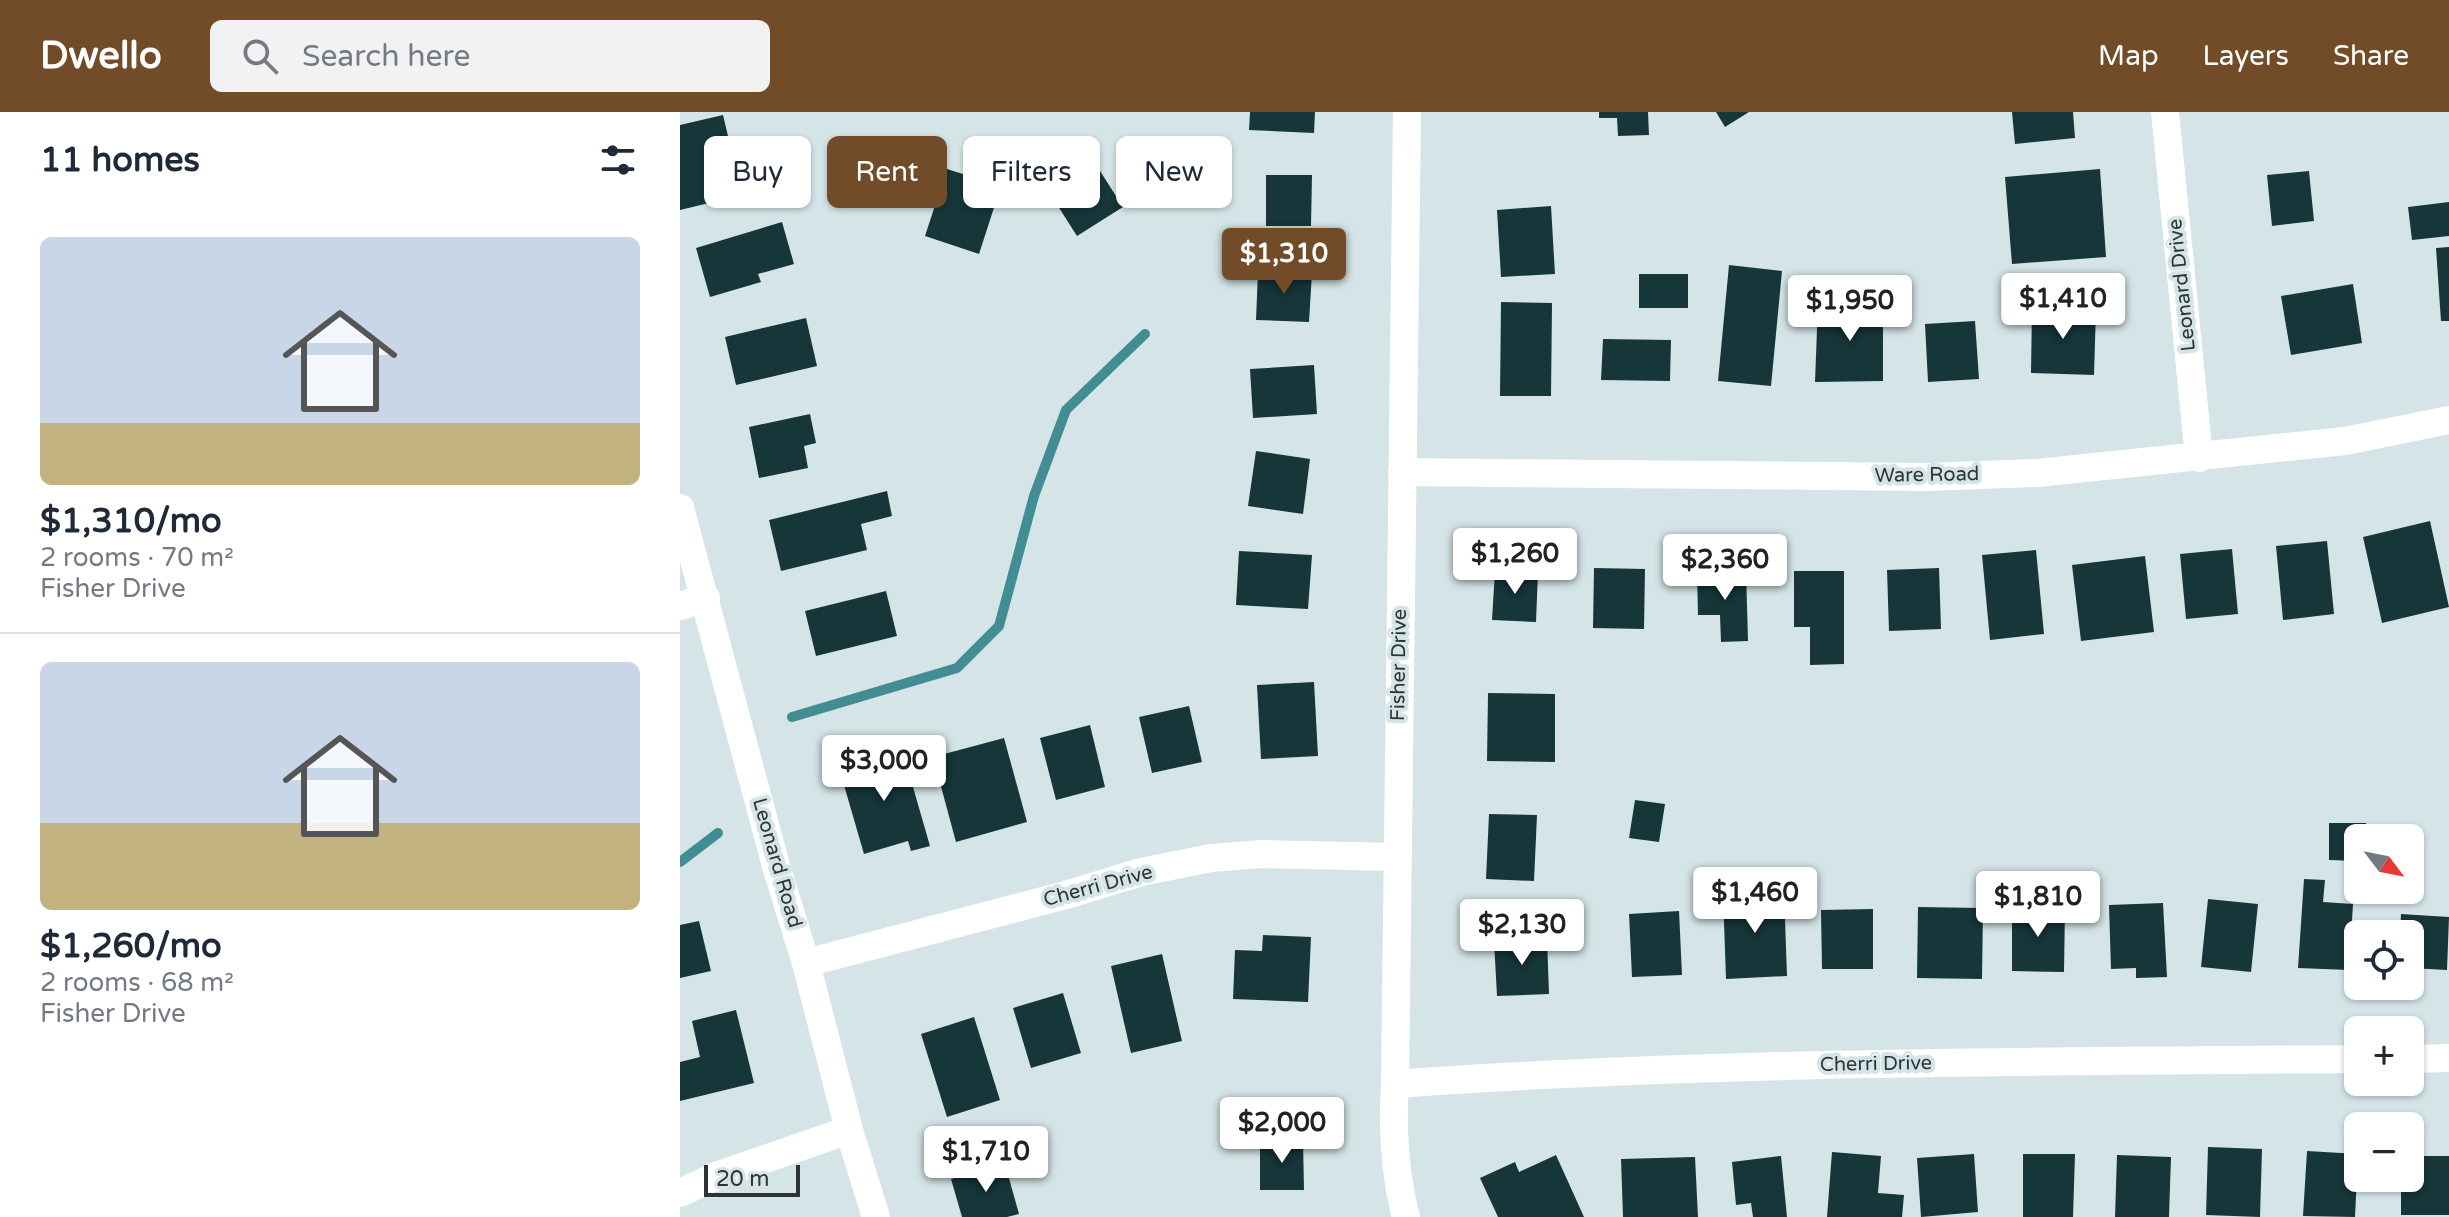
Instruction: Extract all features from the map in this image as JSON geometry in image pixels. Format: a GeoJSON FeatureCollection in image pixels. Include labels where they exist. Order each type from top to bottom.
{"type":"FeatureCollection","features":[{"type":"Feature","properties":{"kind":"street","name":"Fisher Drive"},"geometry":{"type":"LineString","coordinates":[[1406,1217],[1394,1159],[1392,1130],[1407,112]]}},
{"type":"Feature","properties":{"kind":"street","name":"Leonard Drive"},"geometry":{"type":"LineString","coordinates":[[2165,112],[2199,458]]}},
{"type":"Feature","properties":{"kind":"street","name":"Ware Road"},"geometry":{"type":"LineString","coordinates":[[1402,472],[1927,477],[2037,473],[2345,441],[2449,420]]}},
{"type":"Feature","properties":{"kind":"street","name":"Leonard Road"},"geometry":{"type":"LineString","coordinates":[[680,508],[693,602],[806,963],[849,1130],[876,1217]]}},
{"type":"Feature","properties":{"kind":"street","name":"Cherri Drive"},"geometry":{"type":"LineString","coordinates":[[806,963],[1066,895],[1141,872],[1211,858],[1262,854],[1397,857]]}},
{"type":"Feature","properties":{"kind":"street"},"geometry":{"type":"LineString","coordinates":[[2424,1059],[2449,1058]]}},
{"type":"Feature","properties":{"kind":"street","name":"Cherri Drive"},"geometry":{"type":"LineString","coordinates":[[1395,1084],[1523,1075],[1881,1064],[2344,1059]]}},
{"type":"Feature","properties":{"kind":"street"},"geometry":{"type":"LineString","coordinates":[[680,1193],[716,1176],[849,1130]]}},
{"type":"Feature","properties":{"kind":"building"},"geometry":{"type":"Polygon","coordinates":[[[1250,112],[1315,112],[1314,133],[1249,130],[1250,112]]]}},
{"type":"Feature","properties":{"kind":"building"},"geometry":{"type":"Polygon","coordinates":[[[1599,112],[1648,112],[1649,135],[1618,136],[1617,118],[1599,118],[1599,112]]]}},
{"type":"Feature","properties":{"kind":"building"},"geometry":{"type":"Polygon","coordinates":[[[1716,112],[1749,112],[1725,127],[1716,112]]]}},
{"type":"Feature","properties":{"kind":"building"},"geometry":{"type":"Polygon","coordinates":[[[2012,112],[2073,112],[2075,138],[2015,144],[2012,112]]]}},
{"type":"Feature","properties":{"kind":"building"},"geometry":{"type":"Polygon","coordinates":[[[723,115],[728,136],[704,136],[704,204],[680,210],[680,125],[723,115]]]}},
{"type":"Feature","properties":{"kind":"building"},"geometry":{"type":"Polygon","coordinates":[[[947,169],[963,174],[963,208],[994,208],[979,254],[925,236],[934,208],[947,208],[947,169]]]}},
{"type":"Feature","properties":{"kind":"building"},"geometry":{"type":"Polygon","coordinates":[[[2100,169],[2106,257],[2012,264],[2005,177],[2100,169]]]}},
{"type":"Feature","properties":{"kind":"building"},"geometry":{"type":"Polygon","coordinates":[[[1100,171],[1116,196],[1116,208],[1121,208],[1077,236],[1059,208],[1100,208],[1100,171]]]}},
{"type":"Feature","properties":{"kind":"building"},"geometry":{"type":"Polygon","coordinates":[[[2309,171],[2314,221],[2272,226],[2267,175],[2309,171]]]}},
{"type":"Feature","properties":{"kind":"building"},"geometry":{"type":"Polygon","coordinates":[[[1266,175],[1312,175],[1311,226],[1266,226],[1266,175]]]}},
{"type":"Feature","properties":{"kind":"building"},"geometry":{"type":"Polygon","coordinates":[[[2449,202],[2449,236],[2412,240],[2408,207],[2449,202]]]}},
{"type":"Feature","properties":{"kind":"building"},"geometry":{"type":"Polygon","coordinates":[[[1551,206],[1555,274],[1501,277],[1497,210],[1551,206]]]}},
{"type":"Feature","properties":{"kind":"building"},"geometry":{"type":"Polygon","coordinates":[[[782,222],[794,264],[758,274],[761,282],[710,297],[696,248],[782,222]]]}},
{"type":"Feature","properties":{"kind":"building"},"geometry":{"type":"Polygon","coordinates":[[[2449,247],[2449,321],[2441,321],[2436,248],[2449,247]]]}},
{"type":"Feature","properties":{"kind":"building"},"geometry":{"type":"Polygon","coordinates":[[[1729,265],[1782,271],[1771,386],[1718,381],[1729,265]]]}},
{"type":"Feature","properties":{"kind":"building"},"geometry":{"type":"Polygon","coordinates":[[[1258,271],[1312,273],[1309,322],[1256,320],[1258,271]]]}},
{"type":"Feature","properties":{"kind":"building"},"geometry":{"type":"Polygon","coordinates":[[[1639,274],[1688,274],[1688,308],[1639,308],[1639,274]]]}},
{"type":"Feature","properties":{"kind":"building"},"geometry":{"type":"Polygon","coordinates":[[[2353,284],[2362,343],[2291,355],[2281,296],[2353,284]]]}},
{"type":"Feature","properties":{"kind":"building"},"geometry":{"type":"Polygon","coordinates":[[[1501,302],[1552,303],[1551,396],[1500,396],[1501,302]]]}},
{"type":"Feature","properties":{"kind":"building"},"geometry":{"type":"Polygon","coordinates":[[[1818,303],[1883,304],[1883,381],[1815,382],[1818,303]]]}},
{"type":"Feature","properties":{"kind":"building"},"geometry":{"type":"Polygon","coordinates":[[[2032,307],[2096,309],[2094,375],[2031,373],[2032,307]]]}},
{"type":"Feature","properties":{"kind":"building"},"geometry":{"type":"Polygon","coordinates":[[[806,318],[817,366],[736,385],[725,337],[806,318]]]}},
{"type":"Feature","properties":{"kind":"building"},"geometry":{"type":"Polygon","coordinates":[[[1975,321],[1979,379],[1928,382],[1925,324],[1975,321]]]}},
{"type":"Feature","properties":{"kind":"building"},"geometry":{"type":"Polygon","coordinates":[[[1603,339],[1671,340],[1670,381],[1601,380],[1603,339]]]}},
{"type":"Feature","properties":{"kind":"building"},"geometry":{"type":"Polygon","coordinates":[[[1314,365],[1317,414],[1253,418],[1250,369],[1314,365]]]}},
{"type":"Feature","properties":{"kind":"building"},"geometry":{"type":"Polygon","coordinates":[[[810,414],[816,443],[804,446],[808,468],[759,478],[749,427],[810,414]]]}},
{"type":"Feature","properties":{"kind":"building"},"geometry":{"type":"Polygon","coordinates":[[[1256,451],[1310,459],[1303,514],[1248,506],[1256,451]]]}},
{"type":"Feature","properties":{"kind":"building"},"geometry":{"type":"Polygon","coordinates":[[[887,491],[892,516],[861,524],[867,550],[781,571],[769,520],[887,491]]]}},
{"type":"Feature","properties":{"kind":"building"},"geometry":{"type":"Polygon","coordinates":[[[2430,521],[2449,607],[2382,623],[2363,537],[2430,521]]]}},
{"type":"Feature","properties":{"kind":"building"},"geometry":{"type":"Polygon","coordinates":[[[2327,541],[2334,614],[2283,620],[2276,546],[2327,541]]]}},
{"type":"Feature","properties":{"kind":"building"},"geometry":{"type":"Polygon","coordinates":[[[2232,549],[2238,614],[2186,619],[2180,554],[2232,549]]]}},
{"type":"Feature","properties":{"kind":"building"},"geometry":{"type":"Polygon","coordinates":[[[2036,550],[2044,634],[1990,640],[1982,555],[2036,550]]]}},
{"type":"Feature","properties":{"kind":"building"},"geometry":{"type":"Polygon","coordinates":[[[1239,551],[1312,555],[1308,609],[1236,605],[1239,551]]]}},
{"type":"Feature","properties":{"kind":"building"},"geometry":{"type":"Polygon","coordinates":[[[2145,556],[2154,632],[2081,641],[2072,565],[2145,556]]]}},
{"type":"Feature","properties":{"kind":"building"},"geometry":{"type":"Polygon","coordinates":[[[1594,568],[1645,569],[1644,629],[1593,628],[1594,568]]]}},
{"type":"Feature","properties":{"kind":"building"},"geometry":{"type":"Polygon","coordinates":[[[1939,568],[1941,629],[1889,631],[1887,570],[1939,568]]]}},
{"type":"Feature","properties":{"kind":"building"},"geometry":{"type":"Polygon","coordinates":[[[1495,570],[1538,572],[1536,622],[1492,620],[1495,570]]]}},
{"type":"Feature","properties":{"kind":"building"},"geometry":{"type":"Polygon","coordinates":[[[1746,570],[1748,641],[1721,642],[1720,615],[1698,615],[1697,571],[1746,570]]]}},
{"type":"Feature","properties":{"kind":"building"},"geometry":{"type":"Polygon","coordinates":[[[1794,571],[1844,571],[1844,664],[1810,665],[1810,627],[1794,627],[1794,571]]]}},
{"type":"Feature","properties":{"kind":"building"},"geometry":{"type":"Polygon","coordinates":[[[886,591],[897,636],[816,656],[805,611],[886,591]]]}},
{"type":"Feature","properties":{"kind":"building"},"geometry":{"type":"Polygon","coordinates":[[[1314,682],[1318,756],[1261,759],[1257,685],[1314,682]]]}},
{"type":"Feature","properties":{"kind":"building"},"geometry":{"type":"Polygon","coordinates":[[[1488,693],[1555,694],[1555,762],[1487,761],[1488,693]]]}},
{"type":"Feature","properties":{"kind":"building"},"geometry":{"type":"Polygon","coordinates":[[[1189,706],[1202,762],[1152,773],[1139,717],[1189,706]]]}},
{"type":"Feature","properties":{"kind":"building"},"geometry":{"type":"Polygon","coordinates":[[[1090,725],[1105,787],[1056,800],[1040,738],[1090,725]]]}},
{"type":"Feature","properties":{"kind":"building"},"geometry":{"type":"Polygon","coordinates":[[[1004,738],[1027,822],[956,842],[933,757],[1004,738]]]}},
{"type":"Feature","properties":{"kind":"building"},"geometry":{"type":"Polygon","coordinates":[[[902,749],[930,846],[911,851],[908,841],[864,854],[839,768],[902,749]]]}},
{"type":"Feature","properties":{"kind":"building"},"geometry":{"type":"Polygon","coordinates":[[[1635,800],[1665,804],[1659,842],[1629,838],[1635,800]]]}},
{"type":"Feature","properties":{"kind":"building"},"geometry":{"type":"Polygon","coordinates":[[[1489,814],[1537,815],[1534,881],[1486,879],[1489,814]]]}},
{"type":"Feature","properties":{"kind":"building"},"geometry":{"type":"Polygon","coordinates":[[[2329,823],[2366,823],[2344,824],[2344,861],[2329,860],[2329,823]]]}},
{"type":"Feature","properties":{"kind":"building"},"geometry":{"type":"Polygon","coordinates":[[[2304,879],[2325,880],[2323,902],[2353,904],[2352,920],[2344,920],[2344,970],[2298,968],[2304,879]]]}},
{"type":"Feature","properties":{"kind":"building"},"geometry":{"type":"Polygon","coordinates":[[[1784,891],[1787,976],[1726,979],[1723,894],[1784,891]]]}},
{"type":"Feature","properties":{"kind":"building"},"geometry":{"type":"Polygon","coordinates":[[[2208,899],[2258,904],[2251,972],[2201,967],[2208,899]]]}},
{"type":"Feature","properties":{"kind":"building"},"geometry":{"type":"Polygon","coordinates":[[[2163,903],[2167,977],[2136,978],[2136,968],[2111,969],[2109,905],[2163,903]]]}},
{"type":"Feature","properties":{"kind":"building"},"geometry":{"type":"Polygon","coordinates":[[[1918,907],[1983,908],[1982,979],[1917,978],[1918,907]]]}},
{"type":"Feature","properties":{"kind":"building"},"geometry":{"type":"Polygon","coordinates":[[[2012,907],[2065,907],[2064,972],[2012,971],[2012,907]]]}},
{"type":"Feature","properties":{"kind":"building"},"geometry":{"type":"Polygon","coordinates":[[[1873,909],[1873,969],[1822,969],[1821,910],[1873,909]]]}},
{"type":"Feature","properties":{"kind":"building"},"geometry":{"type":"Polygon","coordinates":[[[1679,911],[1682,975],[1632,977],[1629,914],[1679,911]]]}},
{"type":"Feature","properties":{"kind":"building"},"geometry":{"type":"Polygon","coordinates":[[[2401,914],[2449,917],[2447,970],[2424,969],[2424,920],[2401,920],[2401,914]]]}},
{"type":"Feature","properties":{"kind":"building"},"geometry":{"type":"Polygon","coordinates":[[[699,921],[711,971],[680,978],[680,925],[699,921]]]}},
{"type":"Feature","properties":{"kind":"building"},"geometry":{"type":"Polygon","coordinates":[[[1263,935],[1311,937],[1308,1002],[1233,999],[1235,950],[1262,951],[1263,935]]]}},
{"type":"Feature","properties":{"kind":"building"},"geometry":{"type":"Polygon","coordinates":[[[1547,938],[1549,994],[1497,996],[1494,941],[1547,938]]]}},
{"type":"Feature","properties":{"kind":"building"},"geometry":{"type":"Polygon","coordinates":[[[1162,954],[1182,1041],[1131,1053],[1111,966],[1162,954]]]}},
{"type":"Feature","properties":{"kind":"building"},"geometry":{"type":"Polygon","coordinates":[[[1063,993],[1081,1053],[1031,1068],[1013,1008],[1063,993]]]}},
{"type":"Feature","properties":{"kind":"building"},"geometry":{"type":"Polygon","coordinates":[[[736,1010],[754,1083],[680,1101],[680,1062],[700,1057],[692,1021],[736,1010]]]}},
{"type":"Feature","properties":{"kind":"building"},"geometry":{"type":"Polygon","coordinates":[[[974,1017],[1000,1100],[947,1117],[921,1034],[974,1017]]]}},
{"type":"Feature","properties":{"kind":"building"},"geometry":{"type":"Polygon","coordinates":[[[1260,1140],[1303,1140],[1304,1190],[1260,1190],[1260,1140]]]}},
{"type":"Feature","properties":{"kind":"building"},"geometry":{"type":"Polygon","coordinates":[[[2208,1147],[2262,1149],[2260,1217],[2206,1215],[2208,1147]]]}},
{"type":"Feature","properties":{"kind":"building"},"geometry":{"type":"Polygon","coordinates":[[[2307,1151],[2344,1153],[2344,1192],[2356,1192],[2355,1217],[2303,1216],[2307,1151]]]}},
{"type":"Feature","properties":{"kind":"building"},"geometry":{"type":"Polygon","coordinates":[[[1832,1152],[1881,1156],[1878,1193],[1904,1195],[1902,1217],[1827,1217],[1832,1152]]]}},
{"type":"Feature","properties":{"kind":"building"},"geometry":{"type":"Polygon","coordinates":[[[1974,1154],[1978,1212],[1921,1217],[1917,1158],[1974,1154]]]}},
{"type":"Feature","properties":{"kind":"building"},"geometry":{"type":"Polygon","coordinates":[[[2023,1154],[2075,1154],[2073,1217],[2023,1217],[2023,1154]]]}},
{"type":"Feature","properties":{"kind":"building"},"geometry":{"type":"Polygon","coordinates":[[[1556,1155],[1584,1217],[1498,1217],[1480,1178],[1515,1162],[1519,1172],[1556,1155]]]}},
{"type":"Feature","properties":{"kind":"building"},"geometry":{"type":"Polygon","coordinates":[[[2117,1155],[2171,1157],[2169,1217],[2115,1217],[2117,1155]]]}},
{"type":"Feature","properties":{"kind":"building"},"geometry":{"type":"Polygon","coordinates":[[[1781,1156],[1787,1217],[1753,1217],[1751,1203],[1736,1205],[1732,1162],[1781,1156]]]}},
{"type":"Feature","properties":{"kind":"building"},"geometry":{"type":"Polygon","coordinates":[[[2424,1156],[2449,1156],[2449,1215],[2401,1215],[2401,1192],[2424,1192],[2424,1156]]]}},
{"type":"Feature","properties":{"kind":"building"},"geometry":{"type":"Polygon","coordinates":[[[1695,1157],[1698,1217],[1623,1217],[1621,1159],[1695,1157]]]}},
{"type":"Feature","properties":{"kind":"building"},"geometry":{"type":"Polygon","coordinates":[[[1005,1164],[1019,1214],[962,1217],[951,1179],[1005,1164]]]}},
{"type":"Feature","properties":{"kind":"waterway"},"geometry":{"type":"LineString","coordinates":[[792,717],[957,668],[999,626],[1034,496],[1066,410],[1145,334]]}},
{"type":"Feature","properties":{"kind":"waterway"},"geometry":{"type":"LineString","coordinates":[[680,862],[718,833]]}}]}
